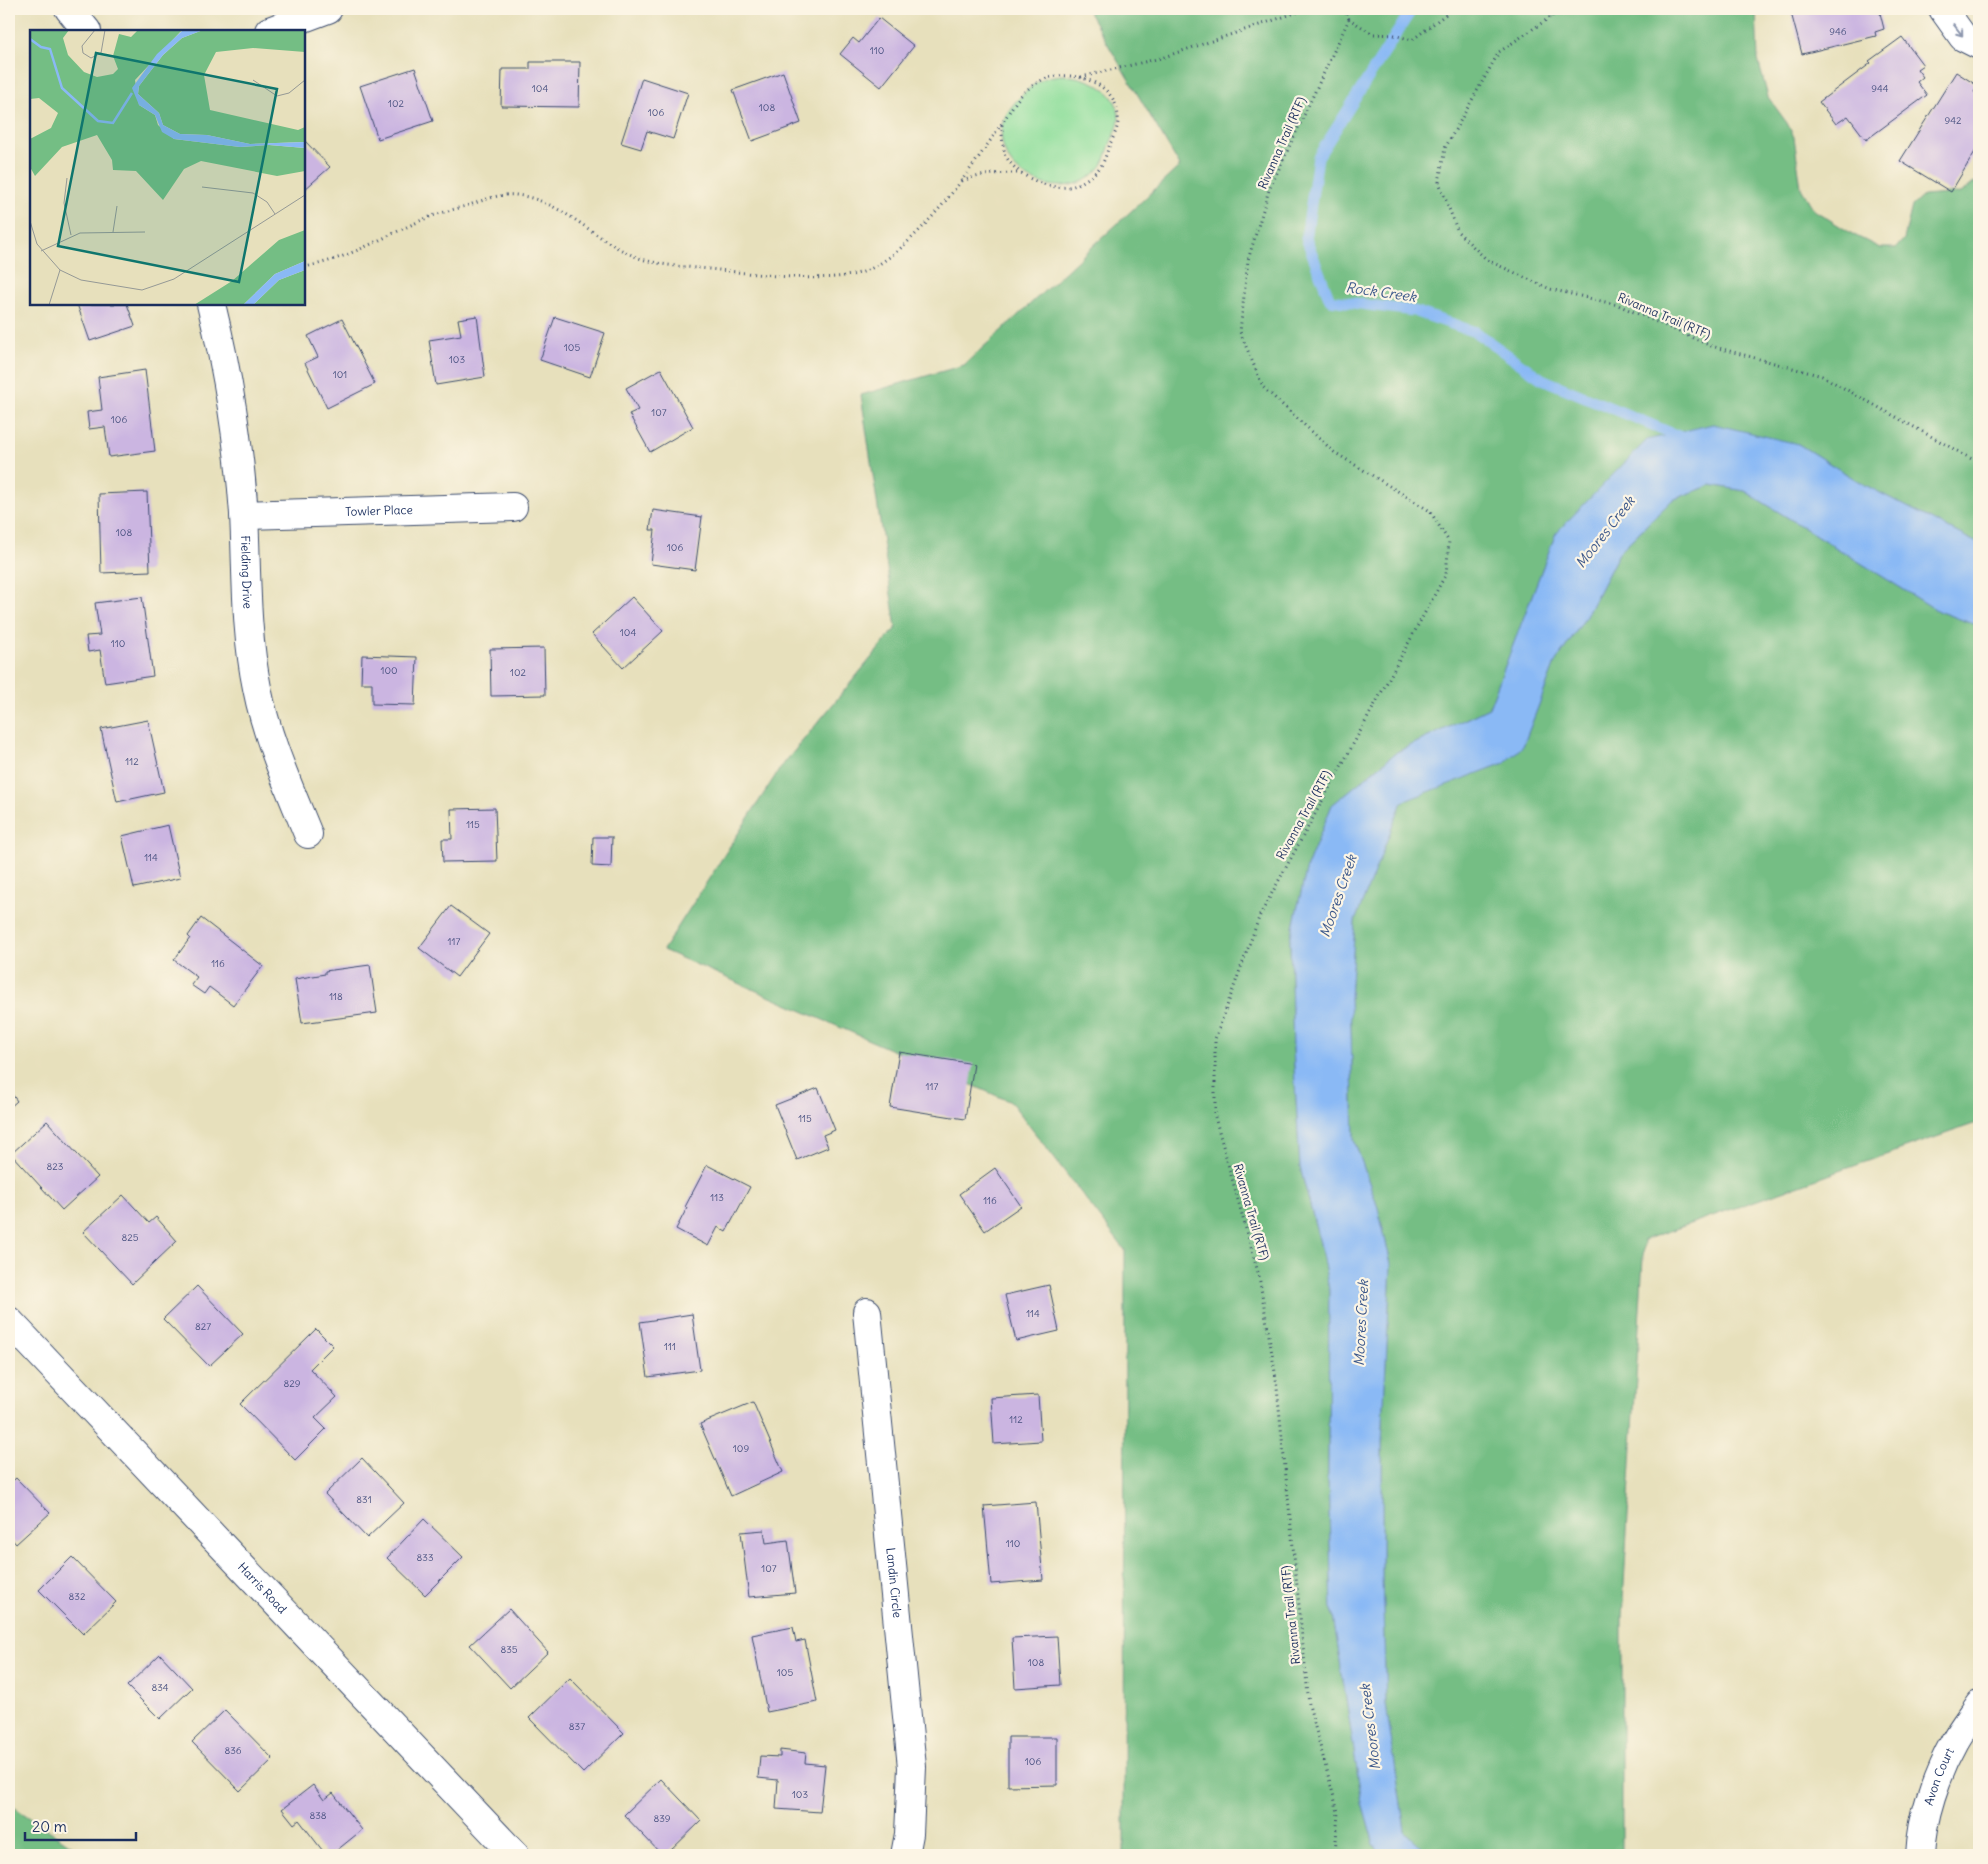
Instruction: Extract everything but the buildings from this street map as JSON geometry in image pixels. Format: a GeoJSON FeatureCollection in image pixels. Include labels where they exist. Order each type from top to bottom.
{"type":"FeatureCollection","features":[{"type":"Feature","properties":{"kind":"street"},"geometry":{"type":"LineString","coordinates":[[69,9],[86,30]]}},
{"type":"Feature","properties":{"kind":"street"},"geometry":{"type":"LineString","coordinates":[[272,30],[328,9]]}},
{"type":"Feature","properties":{"kind":"street"},"geometry":{"type":"LineString","coordinates":[[1943,9],[1962,37],[1979,45]]}},
{"type":"Feature","properties":{"kind":"street","name":"Fielding Drive"},"geometry":{"type":"LineString","coordinates":[[211,305],[226,365],[240,464],[248,619],[257,689],[276,756],[308,834]]}},
{"type":"Feature","properties":{"kind":"street","name":"Towler Place"},"geometry":{"type":"LineString","coordinates":[[244,514],[513,507]]}},
{"type":"Feature","properties":{"kind":"street","name":"Landin Circle"},"geometry":{"type":"LineString","coordinates":[[867,1312],[912,1767],[909,1834],[904,1855]]}},
{"type":"Feature","properties":{"kind":"street","name":"Harris Road"},"geometry":{"type":"LineString","coordinates":[[9,1321],[515,1855]]}},
{"type":"Feature","properties":{"kind":"street","name":"Avon Court"},"geometry":{"type":"LineString","coordinates":[[1920,1855],[1921,1837],[1934,1787],[1955,1740],[1979,1705]]}},
{"type":"Feature","properties":{"kind":"path"},"geometry":{"type":"LineString","coordinates":[[1080,77],[1160,58],[1307,9]]}},
{"type":"Feature","properties":{"kind":"path"},"geometry":{"type":"LineString","coordinates":[[1344,9],[1349,19],[1373,34],[1394,35],[1412,40],[1453,9]]}},
{"type":"Feature","properties":{"kind":"path"},"geometry":{"type":"LineString","coordinates":[[1542,9],[1552,16]]}},
{"type":"Feature","properties":{"kind":"path","name":"Rivanna Trail (RTF)"},"geometry":{"type":"LineString","coordinates":[[1561,9],[1499,52],[1445,148],[1439,182],[1458,232],[1486,260],[1550,290],[1618,304],[1711,346],[1822,376],[1979,463]]}},
{"type":"Feature","properties":{"kind":"path","name":"Rivanna Trail (RTF)"},"geometry":{"type":"LineString","coordinates":[[1336,1855],[1338,1812],[1309,1705],[1276,1378],[1260,1276],[1215,1117],[1215,1039],[1260,915],[1446,574],[1449,542],[1430,511],[1334,452],[1263,387],[1240,332],[1248,260],[1269,190],[1349,19]]}},
{"type":"Feature","properties":{"kind":"path"},"geometry":{"type":"LineString","coordinates":[[305,267],[370,245],[423,219],[494,197],[514,195],[543,201],[598,237],[638,258],[677,266],[744,272],[832,277],[862,272],[888,259],[912,237],[961,182],[1002,124],[1012,106],[1026,90],[1044,78],[1062,75],[1080,77],[1099,85],[1110,94],[1116,104],[1119,119],[1102,165],[1091,176],[1073,186],[1057,187],[1034,180],[1021,173],[1008,160],[1002,142],[1002,124]]}},
{"type":"Feature","properties":{"kind":"path"},"geometry":{"type":"LineString","coordinates":[[961,182],[978,176],[996,173],[1021,173]]}},
{"type":"Feature","properties":{"kind":"green space"},"geometry":{"type":"Polygon","coordinates":[[[1087,9],[1756,9],[1758,60],[1768,97],[1787,123],[1794,137],[1801,188],[1814,210],[1854,235],[1880,248],[1896,248],[1904,239],[1912,206],[1923,196],[1961,193],[1979,179],[1979,544],[1861,483],[1798,444],[1556,533],[1489,708],[1397,752],[1332,805],[1307,867],[1290,940],[1293,1048],[1300,1167],[1320,1243],[1329,1289],[1328,1475],[1332,1609],[1362,1802],[1374,1844],[1382,1855],[1124,1855],[1125,1250],[1011,1102],[663,950],[781,767],[896,628],[861,395],[964,365],[1180,166],[1087,9]]]}},
{"type":"Feature","properties":{"kind":"green space"},"geometry":{"type":"Polygon","coordinates":[[[1062,75],[1081,78],[1100,86],[1113,99],[1118,108],[1119,119],[1102,165],[1085,180],[1063,186],[1041,183],[1016,169],[1005,152],[1001,132],[1007,113],[1024,93],[1043,79],[1062,75]]]}},
{"type":"Feature","properties":{"kind":"green space"},"geometry":{"type":"Polygon","coordinates":[[[1711,485],[1745,491],[1938,611],[1979,626],[1979,1122],[1644,1240],[1622,1618],[1622,1855],[1430,1855],[1405,1831],[1386,1705],[1382,1577],[1382,1442],[1391,1264],[1378,1208],[1354,1140],[1350,997],[1355,921],[1402,801],[1504,763],[1523,746],[1555,663],[1585,618],[1620,551],[1672,500],[1711,485]]]}},
{"type":"Feature","properties":{"kind":"green space"},"geometry":{"type":"Polygon","coordinates":[[[9,1804],[86,1855],[9,1855],[9,1804]]]}},
{"type":"Feature","properties":{"kind":"water","name":"Moores Creek"},"geometry":{"type":"Polygon","coordinates":[[[1713,424],[1798,444],[1861,483],[1979,544],[1979,626],[1938,611],[1745,491],[1711,485],[1672,500],[1620,551],[1585,618],[1555,663],[1523,746],[1504,763],[1402,802],[1355,921],[1350,997],[1354,1140],[1378,1208],[1391,1264],[1382,1442],[1382,1577],[1386,1705],[1405,1831],[1430,1855],[1382,1855],[1374,1844],[1362,1802],[1332,1609],[1328,1475],[1329,1289],[1320,1243],[1300,1167],[1293,1048],[1290,940],[1307,867],[1332,805],[1397,752],[1489,708],[1556,533],[1647,440],[1713,424]]]}},
{"type":"Feature","properties":{"kind":"waterway","name":"Rock Creek"},"geometry":{"type":"LineString","coordinates":[[1412,9],[1318,157],[1306,238],[1330,300],[1414,311],[1475,332],[1542,379],[1688,440]]}}]}
